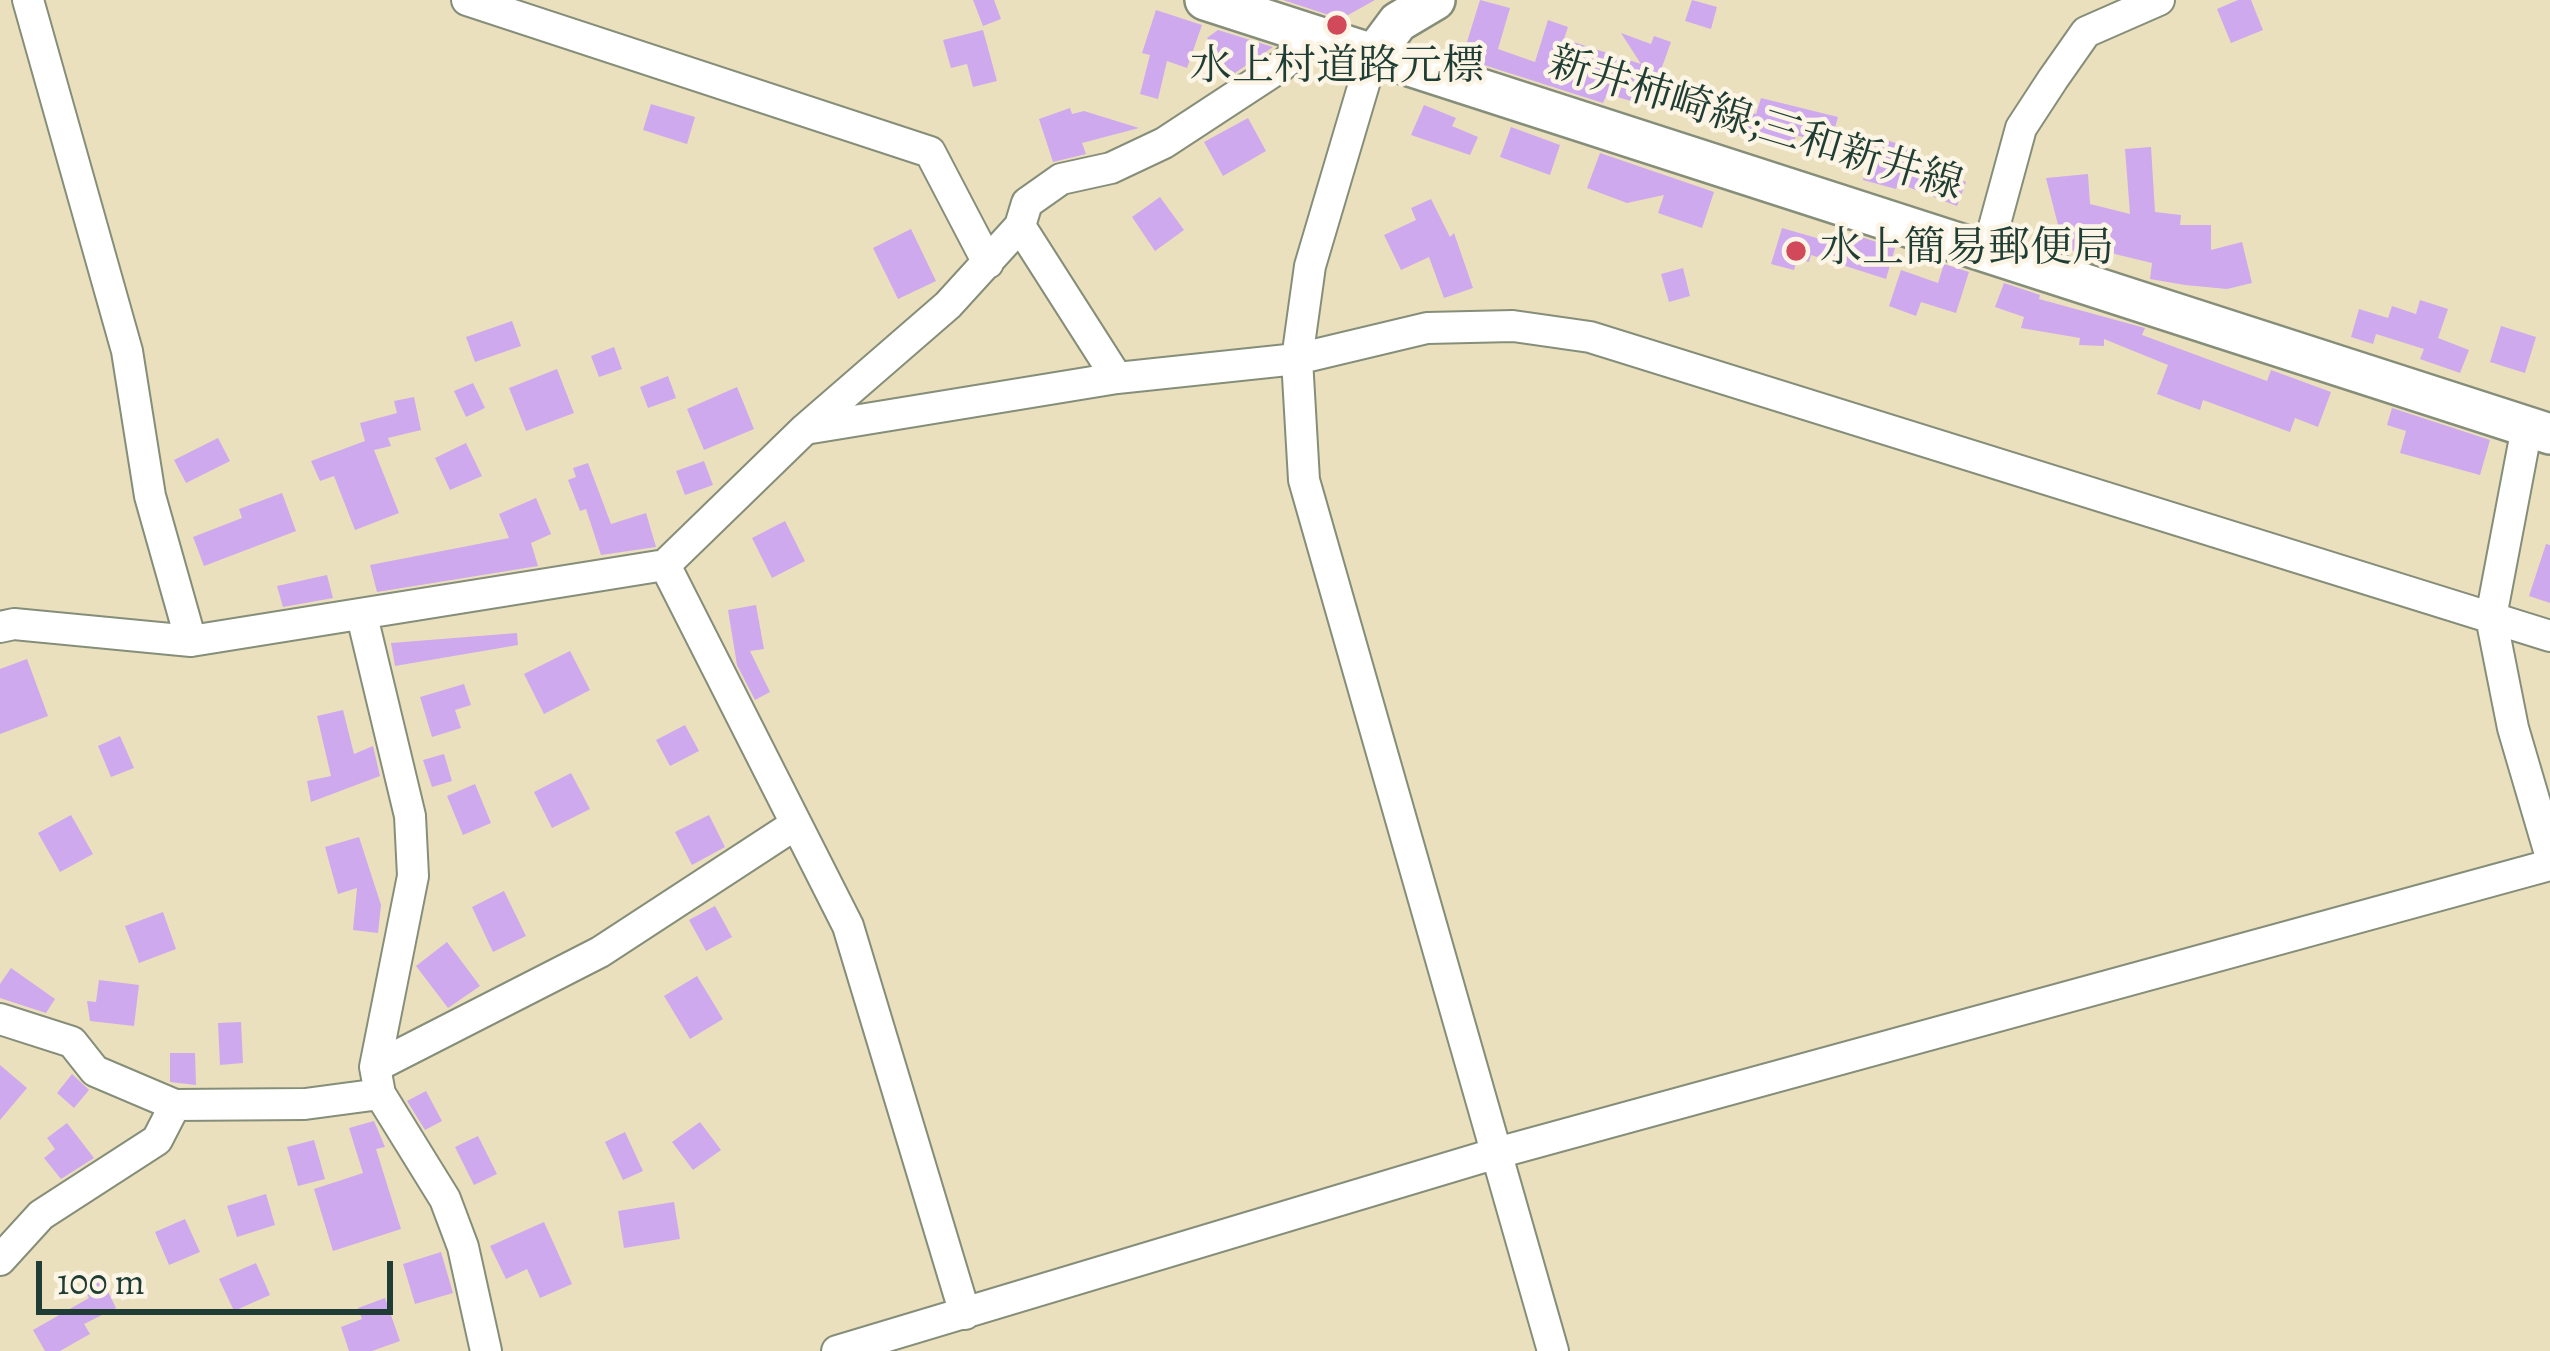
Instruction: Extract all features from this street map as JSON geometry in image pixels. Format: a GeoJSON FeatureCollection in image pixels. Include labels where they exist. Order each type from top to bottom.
{"type":"FeatureCollection","features":[{"type":"Feature","properties":{"kind":"main road","name":"新井柿崎線;三和新井線"},"geometry":{"type":"LineString","coordinates":[[1205,0],[2539,430]]}},
{"type":"Feature","properties":{"kind":"main road"},"geometry":{"type":"LineString","coordinates":[[1372,57],[1398,22],[1435,0]]}},
{"type":"Feature","properties":{"kind":"street"},"geometry":{"type":"LineString","coordinates":[[28,0],[127,351],[150,496],[191,641]]}},
{"type":"Feature","properties":{"kind":"street"},"geometry":{"type":"LineString","coordinates":[[467,0],[931,152],[988,263]]}},
{"type":"Feature","properties":{"kind":"street"},"geometry":{"type":"LineString","coordinates":[[1988,250],[2021,128],[2064,64],[2086,32],[2159,0]]}},
{"type":"Feature","properties":{"kind":"street"},"geometry":{"type":"LineString","coordinates":[[0,627],[14,624],[191,641],[665,565],[805,429],[988,263],[1020,226],[1027,203],[1061,179],[1112,169],[1164,142],[1280,67],[1317,35]]}},
{"type":"Feature","properties":{"kind":"street"},"geometry":{"type":"LineString","coordinates":[[1372,57],[1310,266],[1297,358],[1304,481],[1553,1351]]}},
{"type":"Feature","properties":{"kind":"street"},"geometry":{"type":"LineString","coordinates":[[1020,226],[1117,378]]}},
{"type":"Feature","properties":{"kind":"street"},"geometry":{"type":"LineString","coordinates":[[805,429],[1117,378],[1297,358],[1427,328],[1513,326],[1591,337],[2550,636]]}},
{"type":"Feature","properties":{"kind":"street"},"geometry":{"type":"LineString","coordinates":[[2539,430],[2491,617],[2513,728],[2550,854]]}},
{"type":"Feature","properties":{"kind":"street"},"geometry":{"type":"LineString","coordinates":[[665,565],[848,926],[965,1314]]}},
{"type":"Feature","properties":{"kind":"street"},"geometry":{"type":"LineString","coordinates":[[362,616],[410,816],[413,876],[378,1081],[445,1199],[463,1247],[485,1351]]}},
{"type":"Feature","properties":{"kind":"street"},"geometry":{"type":"LineString","coordinates":[[0,1019],[72,1042],[95,1071],[175,1105],[305,1104],[378,1081],[600,952],[796,824]]}},
{"type":"Feature","properties":{"kind":"street"},"geometry":{"type":"LineString","coordinates":[[837,1351],[1497,1153],[2550,865]]}},
{"type":"Feature","properties":{"kind":"street"},"geometry":{"type":"LineString","coordinates":[[0,1260],[41,1215],[157,1140],[175,1105]]}},
{"type":"Feature","properties":{"kind":"building"},"geometry":{"type":"Polygon","coordinates":[[[973,0],[994,0],[1001,19],[983,26],[973,0]]]}},
{"type":"Feature","properties":{"kind":"building"},"geometry":{"type":"Polygon","coordinates":[[[1283,0],[1375,0],[1341,19],[1283,0]]]}},
{"type":"Feature","properties":{"kind":"building"},"geometry":{"type":"Polygon","coordinates":[[[1480,0],[1510,8],[1498,49],[1535,62],[1548,20],[1568,27],[1564,39],[1641,64],[1621,33],[1651,44],[1654,36],[1671,42],[1648,106],[1607,94],[1603,103],[1462,58],[1480,0]]]}},
{"type":"Feature","properties":{"kind":"building"},"geometry":{"type":"Polygon","coordinates":[[[1692,0],[1717,7],[1711,29],[1685,21],[1692,0]]]}},
{"type":"Feature","properties":{"kind":"building"},"geometry":{"type":"Polygon","coordinates":[[[2251,0],[2263,30],[2231,43],[2217,9],[2251,0]]]}},
{"type":"Feature","properties":{"kind":"building"},"geometry":{"type":"Polygon","coordinates":[[[1156,10],[1202,25],[1187,68],[1167,61],[1158,99],[1140,94],[1150,55],[1142,53],[1156,10]]]}},
{"type":"Feature","properties":{"kind":"building"},"geometry":{"type":"Polygon","coordinates":[[[983,30],[997,81],[973,87],[967,64],[951,68],[943,40],[983,30]]]}},
{"type":"Feature","properties":{"kind":"building"},"geometry":{"type":"Polygon","coordinates":[[[1218,30],[1273,47],[1232,75],[1207,38],[1218,30]]]}},
{"type":"Feature","properties":{"kind":"building"},"geometry":{"type":"Polygon","coordinates":[[[1761,98],[1838,117],[1830,145],[1796,135],[1792,151],[1733,134],[1740,110],[1756,114],[1761,98]]]}},
{"type":"Feature","properties":{"kind":"building"},"geometry":{"type":"Polygon","coordinates":[[[651,104],[695,117],[687,144],[643,130],[651,104]]]}},
{"type":"Feature","properties":{"kind":"building"},"geometry":{"type":"Polygon","coordinates":[[[1424,105],[1456,118],[1452,126],[1478,137],[1470,155],[1411,135],[1424,105]]]}},
{"type":"Feature","properties":{"kind":"building"},"geometry":{"type":"Polygon","coordinates":[[[1070,108],[1072,114],[1084,111],[1139,128],[1082,143],[1086,154],[1053,162],[1039,119],[1070,108]]]}},
{"type":"Feature","properties":{"kind":"building"},"geometry":{"type":"Polygon","coordinates":[[[1248,118],[1266,151],[1223,176],[1204,142],[1248,118]]]}},
{"type":"Feature","properties":{"kind":"building"},"geometry":{"type":"Polygon","coordinates":[[[1511,127],[1560,145],[1550,175],[1500,157],[1511,127]]]}},
{"type":"Feature","properties":{"kind":"building"},"geometry":{"type":"Polygon","coordinates":[[[1876,137],[1909,147],[1905,158],[1966,182],[1957,206],[1898,183],[1896,189],[1863,180],[1876,137]]]}},
{"type":"Feature","properties":{"kind":"building"},"geometry":{"type":"Polygon","coordinates":[[[2151,147],[2155,212],[2181,215],[2180,225],[2211,225],[2211,250],[2242,242],[2252,283],[2227,289],[2185,285],[2150,279],[2152,263],[2090,248],[2065,252],[2046,178],[2088,174],[2090,204],[2130,214],[2125,149],[2151,147]]]}},
{"type":"Feature","properties":{"kind":"building"},"geometry":{"type":"Polygon","coordinates":[[[1600,153],[1714,192],[1702,228],[1658,213],[1664,195],[1627,203],[1587,188],[1600,153]]]}},
{"type":"Feature","properties":{"kind":"building"},"geometry":{"type":"Polygon","coordinates":[[[1160,197],[1184,230],[1155,251],[1132,217],[1160,197]]]}},
{"type":"Feature","properties":{"kind":"building"},"geometry":{"type":"Polygon","coordinates":[[[1431,199],[1450,237],[1454,233],[1473,288],[1444,298],[1429,257],[1401,270],[1384,235],[1416,220],[1411,208],[1431,199]]]}},
{"type":"Feature","properties":{"kind":"building"},"geometry":{"type":"Polygon","coordinates":[[[1782,228],[1848,247],[1852,234],[1895,248],[1886,279],[1811,255],[1809,262],[1797,259],[1794,270],[1771,264],[1782,228]]]}},
{"type":"Feature","properties":{"kind":"building"},"geometry":{"type":"Polygon","coordinates":[[[911,229],[936,281],[898,299],[873,248],[911,229]]]}},
{"type":"Feature","properties":{"kind":"building"},"geometry":{"type":"Polygon","coordinates":[[[1944,264],[1969,272],[1956,313],[1921,302],[1916,316],[1889,306],[1901,270],[1938,283],[1944,264]]]}},
{"type":"Feature","properties":{"kind":"building"},"geometry":{"type":"Polygon","coordinates":[[[1683,268],[1690,296],[1669,302],[1661,274],[1683,268]]]}},
{"type":"Feature","properties":{"kind":"building"},"geometry":{"type":"Polygon","coordinates":[[[2004,283],[2040,295],[2039,299],[2145,328],[2142,335],[2267,381],[2271,370],[2331,392],[2318,427],[2295,418],[2290,432],[2203,400],[2200,410],[2157,394],[2168,365],[2104,339],[2104,346],[2079,345],[2080,338],[2021,328],[2024,317],[1995,307],[2004,283]]]}},
{"type":"Feature","properties":{"kind":"building"},"geometry":{"type":"Polygon","coordinates":[[[2420,300],[2448,309],[2438,338],[2469,350],[2460,373],[2420,359],[2424,349],[2376,334],[2373,344],[2351,337],[2359,309],[2388,318],[2392,306],[2416,314],[2420,300]]]}},
{"type":"Feature","properties":{"kind":"building"},"geometry":{"type":"Polygon","coordinates":[[[512,321],[521,346],[475,362],[466,337],[512,321]]]}},
{"type":"Feature","properties":{"kind":"building"},"geometry":{"type":"Polygon","coordinates":[[[2501,326],[2536,337],[2525,373],[2490,362],[2501,326]]]}},
{"type":"Feature","properties":{"kind":"building"},"geometry":{"type":"Polygon","coordinates":[[[614,347],[622,369],[599,377],[591,356],[614,347]]]}},
{"type":"Feature","properties":{"kind":"building"},"geometry":{"type":"Polygon","coordinates":[[[557,369],[574,413],[526,431],[509,388],[557,369]]]}},
{"type":"Feature","properties":{"kind":"building"},"geometry":{"type":"Polygon","coordinates":[[[668,376],[676,398],[648,408],[640,387],[668,376]]]}},
{"type":"Feature","properties":{"kind":"building"},"geometry":{"type":"Polygon","coordinates":[[[473,383],[485,408],[466,417],[454,391],[473,383]]]}},
{"type":"Feature","properties":{"kind":"building"},"geometry":{"type":"Polygon","coordinates":[[[737,387],[754,429],[704,450],[687,409],[737,387]]]}},
{"type":"Feature","properties":{"kind":"building"},"geometry":{"type":"Polygon","coordinates":[[[414,397],[421,430],[388,438],[391,446],[374,450],[399,513],[355,530],[334,476],[320,481],[311,461],[365,441],[360,423],[397,413],[394,401],[414,397]]]}},
{"type":"Feature","properties":{"kind":"building"},"geometry":{"type":"Polygon","coordinates":[[[2392,408],[2490,440],[2480,475],[2400,453],[2406,431],[2387,425],[2392,408]]]}},
{"type":"Feature","properties":{"kind":"building"},"geometry":{"type":"Polygon","coordinates":[[[218,438],[230,461],[186,483],[174,460],[218,438]]]}},
{"type":"Feature","properties":{"kind":"building"},"geometry":{"type":"Polygon","coordinates":[[[466,443],[482,476],[450,490],[435,458],[466,443]]]}},
{"type":"Feature","properties":{"kind":"building"},"geometry":{"type":"Polygon","coordinates":[[[704,461],[713,485],[685,495],[676,471],[704,461]]]}},
{"type":"Feature","properties":{"kind":"building"},"geometry":{"type":"Polygon","coordinates":[[[588,463],[611,524],[646,513],[656,547],[601,555],[586,509],[580,511],[568,480],[576,477],[573,468],[588,463]]]}},
{"type":"Feature","properties":{"kind":"building"},"geometry":{"type":"Polygon","coordinates":[[[282,493],[296,531],[204,566],[193,537],[242,518],[239,509],[282,493]]]}},
{"type":"Feature","properties":{"kind":"building"},"geometry":{"type":"Polygon","coordinates":[[[536,498],[551,534],[531,543],[538,566],[377,592],[370,565],[509,538],[499,514],[536,498]]]}},
{"type":"Feature","properties":{"kind":"building"},"geometry":{"type":"Polygon","coordinates":[[[785,521],[805,561],[772,578],[752,538],[785,521]]]}},
{"type":"Feature","properties":{"kind":"building"},"geometry":{"type":"Polygon","coordinates":[[[2546,544],[2550,545],[2550,603],[2529,596],[2546,544]]]}},
{"type":"Feature","properties":{"kind":"building"},"geometry":{"type":"Polygon","coordinates":[[[327,575],[333,598],[283,607],[277,586],[327,575]]]}},
{"type":"Feature","properties":{"kind":"building"},"geometry":{"type":"Polygon","coordinates":[[[756,605],[764,649],[750,651],[770,692],[755,700],[737,665],[728,610],[756,605]]]}},
{"type":"Feature","properties":{"kind":"building"},"geometry":{"type":"Polygon","coordinates":[[[517,633],[518,645],[395,666],[391,643],[517,633]]]}},
{"type":"Feature","properties":{"kind":"building"},"geometry":{"type":"Polygon","coordinates":[[[570,651],[590,690],[544,714],[524,674],[570,651]]]}},
{"type":"Feature","properties":{"kind":"building"},"geometry":{"type":"Polygon","coordinates":[[[27,659],[48,716],[0,734],[0,669],[27,659]]]}},
{"type":"Feature","properties":{"kind":"building"},"geometry":{"type":"Polygon","coordinates":[[[464,684],[471,705],[455,710],[461,728],[432,737],[420,697],[464,684]]]}},
{"type":"Feature","properties":{"kind":"building"},"geometry":{"type":"Polygon","coordinates":[[[343,710],[354,754],[373,746],[380,776],[311,802],[307,781],[331,776],[317,716],[343,710]]]}},
{"type":"Feature","properties":{"kind":"building"},"geometry":{"type":"Polygon","coordinates":[[[685,725],[699,751],[670,766],[656,740],[685,725]]]}},
{"type":"Feature","properties":{"kind":"building"},"geometry":{"type":"Polygon","coordinates":[[[120,736],[134,768],[111,777],[98,746],[120,736]]]}},
{"type":"Feature","properties":{"kind":"building"},"geometry":{"type":"Polygon","coordinates":[[[444,754],[452,781],[432,787],[423,760],[444,754]]]}},
{"type":"Feature","properties":{"kind":"building"},"geometry":{"type":"Polygon","coordinates":[[[571,773],[590,809],[552,828],[534,792],[571,773]]]}},
{"type":"Feature","properties":{"kind":"building"},"geometry":{"type":"Polygon","coordinates":[[[475,784],[491,823],[463,835],[447,796],[475,784]]]}},
{"type":"Feature","properties":{"kind":"building"},"geometry":{"type":"Polygon","coordinates":[[[71,815],[93,854],[60,872],[38,833],[71,815]]]}},
{"type":"Feature","properties":{"kind":"building"},"geometry":{"type":"Polygon","coordinates":[[[709,815],[725,847],[692,865],[675,832],[709,815]]]}},
{"type":"Feature","properties":{"kind":"building"},"geometry":{"type":"Polygon","coordinates":[[[359,837],[381,905],[378,933],[353,930],[357,888],[338,894],[325,847],[359,837]]]}},
{"type":"Feature","properties":{"kind":"building"},"geometry":{"type":"Polygon","coordinates":[[[504,891],[526,936],[493,952],[472,907],[504,891]]]}},
{"type":"Feature","properties":{"kind":"building"},"geometry":{"type":"Polygon","coordinates":[[[715,906],[732,937],[706,951],[689,920],[715,906]]]}},
{"type":"Feature","properties":{"kind":"building"},"geometry":{"type":"Polygon","coordinates":[[[163,912],[176,949],[139,963],[125,926],[163,912]]]}},
{"type":"Feature","properties":{"kind":"building"},"geometry":{"type":"Polygon","coordinates":[[[447,942],[480,986],[448,1008],[416,966],[447,942]]]}},
{"type":"Feature","properties":{"kind":"building"},"geometry":{"type":"Polygon","coordinates":[[[11,968],[55,999],[46,1013],[0,998],[0,984],[11,968]]]}},
{"type":"Feature","properties":{"kind":"building"},"geometry":{"type":"Polygon","coordinates":[[[697,976],[723,1019],[690,1039],[664,996],[697,976]]]}},
{"type":"Feature","properties":{"kind":"building"},"geometry":{"type":"Polygon","coordinates":[[[99,980],[139,985],[134,1026],[90,1021],[87,1001],[96,1002],[99,980]]]}},
{"type":"Feature","properties":{"kind":"building"},"geometry":{"type":"Polygon","coordinates":[[[241,1022],[243,1063],[220,1065],[218,1023],[241,1022]]]}},
{"type":"Feature","properties":{"kind":"building"},"geometry":{"type":"Polygon","coordinates":[[[170,1053],[195,1053],[196,1085],[170,1082],[170,1053]]]}},
{"type":"Feature","properties":{"kind":"building"},"geometry":{"type":"Polygon","coordinates":[[[0,1065],[27,1088],[0,1120],[0,1065]]]}},
{"type":"Feature","properties":{"kind":"building"},"geometry":{"type":"Polygon","coordinates":[[[72,1074],[89,1090],[74,1108],[57,1093],[72,1074]]]}},
{"type":"Feature","properties":{"kind":"building"},"geometry":{"type":"Polygon","coordinates":[[[426,1091],[442,1121],[425,1130],[407,1101],[426,1091]]]}},
{"type":"Feature","properties":{"kind":"building"},"geometry":{"type":"Polygon","coordinates":[[[374,1121],[385,1147],[376,1149],[401,1229],[333,1251],[314,1189],[363,1173],[349,1128],[374,1121]]]}},
{"type":"Feature","properties":{"kind":"building"},"geometry":{"type":"Polygon","coordinates":[[[700,1122],[721,1150],[693,1170],[672,1142],[700,1122]]]}},
{"type":"Feature","properties":{"kind":"building"},"geometry":{"type":"Polygon","coordinates":[[[67,1123],[94,1158],[61,1179],[44,1158],[55,1149],[47,1138],[67,1123]]]}},
{"type":"Feature","properties":{"kind":"building"},"geometry":{"type":"Polygon","coordinates":[[[625,1132],[643,1171],[623,1180],[605,1142],[625,1132]]]}},
{"type":"Feature","properties":{"kind":"building"},"geometry":{"type":"Polygon","coordinates":[[[478,1136],[497,1174],[474,1185],[455,1147],[478,1136]]]}},
{"type":"Feature","properties":{"kind":"building"},"geometry":{"type":"Polygon","coordinates":[[[314,1140],[325,1179],[298,1186],[287,1147],[314,1140]]]}},
{"type":"Feature","properties":{"kind":"building"},"geometry":{"type":"Polygon","coordinates":[[[266,1194],[275,1225],[237,1237],[227,1206],[266,1194]]]}},
{"type":"Feature","properties":{"kind":"building"},"geometry":{"type":"Polygon","coordinates":[[[674,1202],[680,1239],[624,1248],[618,1211],[674,1202]]]}},
{"type":"Feature","properties":{"kind":"building"},"geometry":{"type":"Polygon","coordinates":[[[185,1219],[200,1252],[169,1265],[155,1232],[185,1219]]]}},
{"type":"Feature","properties":{"kind":"building"},"geometry":{"type":"Polygon","coordinates":[[[544,1222],[572,1284],[540,1298],[527,1269],[506,1279],[490,1246],[544,1222]]]}},
{"type":"Feature","properties":{"kind":"building"},"geometry":{"type":"Polygon","coordinates":[[[441,1252],[453,1293],[415,1304],[403,1264],[441,1252]]]}},
{"type":"Feature","properties":{"kind":"building"},"geometry":{"type":"Polygon","coordinates":[[[256,1263],[270,1295],[234,1311],[219,1279],[256,1263]]]}},
{"type":"Feature","properties":{"kind":"building"},"geometry":{"type":"Polygon","coordinates":[[[100,1275],[116,1308],[84,1324],[90,1334],[60,1351],[45,1351],[33,1330],[89,1298],[82,1283],[100,1275]]]}},
{"type":"Feature","properties":{"kind":"building"},"geometry":{"type":"Polygon","coordinates":[[[385,1298],[400,1341],[372,1351],[349,1351],[341,1327],[362,1319],[358,1308],[385,1298]]]}},
{"type":"Feature","properties":{"kind":"place","name":"水上村道路元標"},"geometry":{"type":"Point","coordinates":[1337,25]}},
{"type":"Feature","properties":{"kind":"place","name":"水上簡易郵便局"},"geometry":{"type":"Point","coordinates":[1796,251]}}]}
